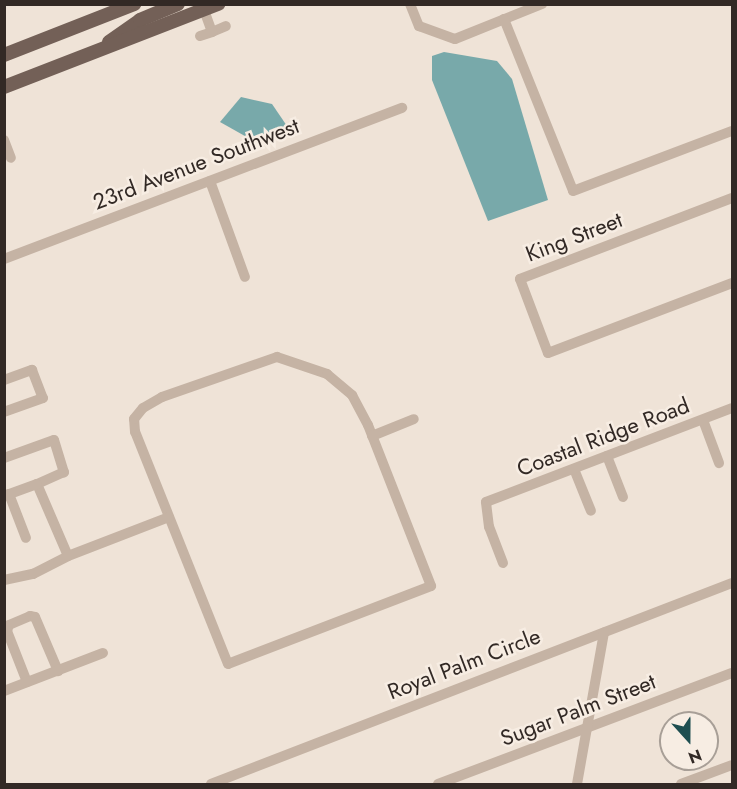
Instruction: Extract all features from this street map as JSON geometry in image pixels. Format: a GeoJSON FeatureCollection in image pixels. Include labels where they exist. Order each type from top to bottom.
{"type":"FeatureCollection","features":[{"type":"Feature","properties":{"kind":"main road"},"geometry":{"type":"LineString","coordinates":[[4,55],[134,4]]}},
{"type":"Feature","properties":{"kind":"main road"},"geometry":{"type":"LineString","coordinates":[[96,52],[140,20],[178,4]]}},
{"type":"Feature","properties":{"kind":"main road"},"geometry":{"type":"LineString","coordinates":[[4,87],[218,4]]}},
{"type":"Feature","properties":{"kind":"street"},"geometry":{"type":"LineString","coordinates":[[410,4],[419,26],[455,39],[542,4]]}},
{"type":"Feature","properties":{"kind":"street"},"geometry":{"type":"LineString","coordinates":[[204,10],[212,32]]}},
{"type":"Feature","properties":{"kind":"street"},"geometry":{"type":"LineString","coordinates":[[504,20],[573,191],[732,131]]}},
{"type":"Feature","properties":{"kind":"street"},"geometry":{"type":"LineString","coordinates":[[200,36],[226,26]]}},
{"type":"Feature","properties":{"kind":"street","name":"23rd Avenue Southwest"},"geometry":{"type":"LineString","coordinates":[[4,259],[402,108]]}},
{"type":"Feature","properties":{"kind":"street"},"geometry":{"type":"LineString","coordinates":[[4,140],[11,158]]}},
{"type":"Feature","properties":{"kind":"street"},"geometry":{"type":"LineString","coordinates":[[210,181],[244,277]]}},
{"type":"Feature","properties":{"kind":"street","name":"King Street"},"geometry":{"type":"LineString","coordinates":[[732,198],[520,279],[548,353],[732,283]]}},
{"type":"Feature","properties":{"kind":"street"},"geometry":{"type":"LineString","coordinates":[[277,357],[327,374],[352,395],[372,436],[430,586],[228,664],[169,517],[135,432],[134,419],[142,408],[162,398],[277,357]]}},
{"type":"Feature","properties":{"kind":"street"},"geometry":{"type":"LineString","coordinates":[[4,380],[32,370],[43,398],[4,412]]}},
{"type":"Feature","properties":{"kind":"street","name":"Coastal Ridge Road"},"geometry":{"type":"LineString","coordinates":[[503,563],[489,527],[486,502],[732,408]]}},
{"type":"Feature","properties":{"kind":"street"},"geometry":{"type":"LineString","coordinates":[[372,436],[414,419]]}},
{"type":"Feature","properties":{"kind":"street"},"geometry":{"type":"LineString","coordinates":[[703,420],[720,463]]}},
{"type":"Feature","properties":{"kind":"street"},"geometry":{"type":"LineString","coordinates":[[4,458],[54,440],[64,472],[7,495],[26,538]]}},
{"type":"Feature","properties":{"kind":"street"},"geometry":{"type":"LineString","coordinates":[[607,456],[623,497]]}},
{"type":"Feature","properties":{"kind":"street"},"geometry":{"type":"LineString","coordinates":[[574,468],[591,511]]}},
{"type":"Feature","properties":{"kind":"street"},"geometry":{"type":"LineString","coordinates":[[37,484],[68,556]]}},
{"type":"Feature","properties":{"kind":"street"},"geometry":{"type":"LineString","coordinates":[[4,580],[33,574],[68,556],[169,517]]}},
{"type":"Feature","properties":{"kind":"street","name":"Royal Palm Circle"},"geometry":{"type":"LineString","coordinates":[[211,784],[732,583]]}},
{"type":"Feature","properties":{"kind":"street"},"geometry":{"type":"LineString","coordinates":[[27,682],[7,631],[9,625],[30,616],[35,617],[58,671]]}},
{"type":"Feature","properties":{"kind":"street"},"geometry":{"type":"LineString","coordinates":[[577,784],[604,632]]}},
{"type":"Feature","properties":{"kind":"street"},"geometry":{"type":"LineString","coordinates":[[4,691],[103,652]]}},
{"type":"Feature","properties":{"kind":"street","name":"Sugar Palm Street"},"geometry":{"type":"LineString","coordinates":[[438,784],[732,673]]}},
{"type":"Feature","properties":{"kind":"street"},"geometry":{"type":"LineString","coordinates":[[681,784],[732,765]]}},
{"type":"Feature","properties":{"kind":"water"},"geometry":{"type":"Polygon","coordinates":[[[444,52],[497,61],[512,79],[548,200],[488,221],[432,80],[432,56],[444,52]]]}},
{"type":"Feature","properties":{"kind":"water"},"geometry":{"type":"Polygon","coordinates":[[[241,97],[272,104],[287,126],[252,140],[220,122],[241,97]]]}}]}
